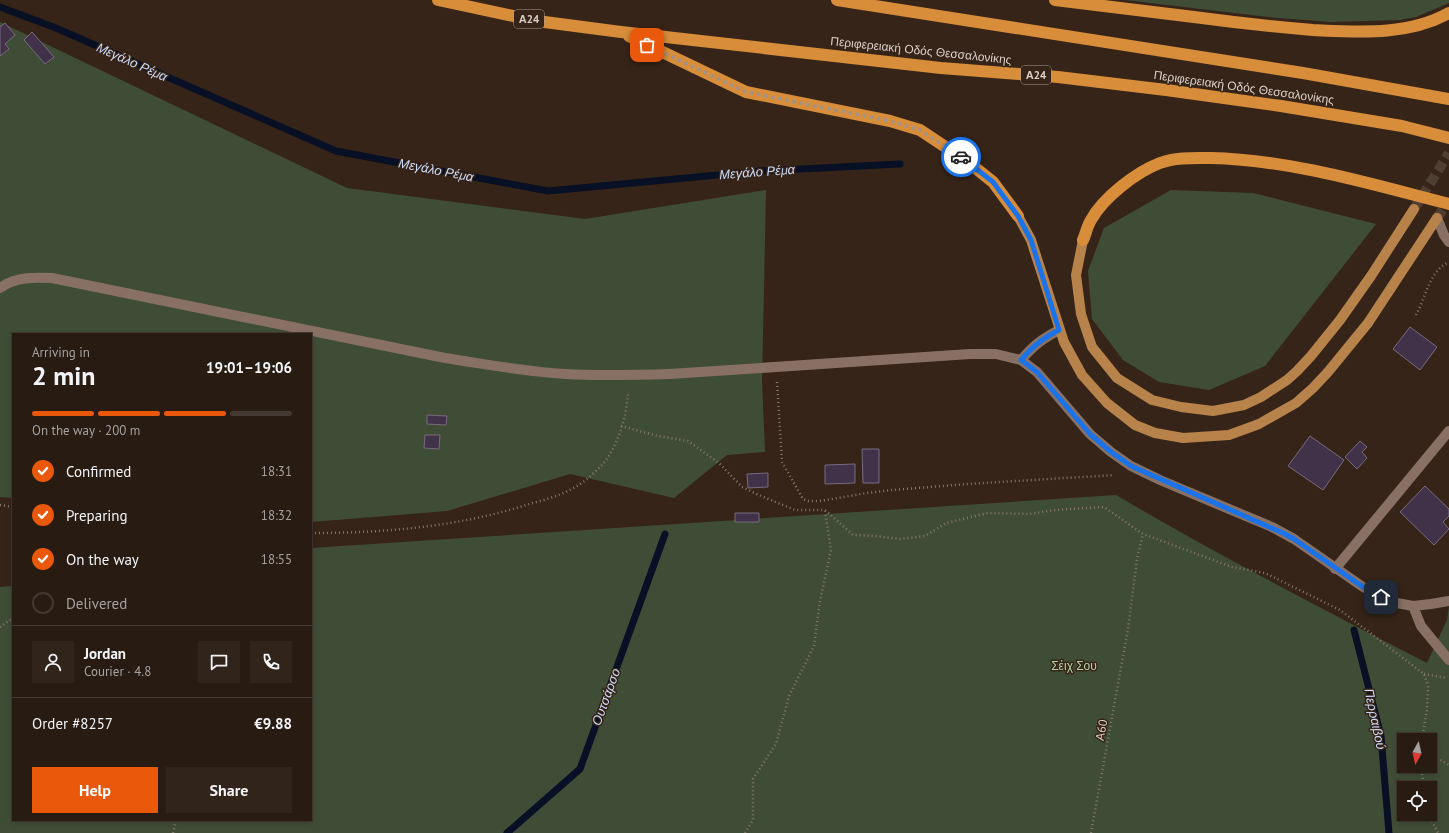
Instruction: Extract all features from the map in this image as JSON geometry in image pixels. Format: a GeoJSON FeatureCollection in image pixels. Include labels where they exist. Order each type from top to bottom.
{"type":"FeatureCollection","features":[{"type":"Feature","properties":{"kind":"highway","name":"Περιφερειακή Οδός Θεσσαλονίκης"},"geometry":{"type":"LineString","coordinates":[[438,0],[537,21],[621,32],[941,68],[1058,77],[1158,89],[1281,106],[1402,126],[1449,138]]}},
{"type":"Feature","properties":{"kind":"highway","name":"Περιφερειακή Οδός Θεσσαλονίκης"},"geometry":{"type":"LineString","coordinates":[[837,0],[1304,72],[1449,99]]}},
{"type":"Feature","properties":{"kind":"highway"},"geometry":{"type":"LineString","coordinates":[[1055,0],[1276,27],[1333,31],[1380,31],[1409,28],[1424,24],[1449,13]]}},
{"type":"Feature","properties":{"kind":"highway"},"geometry":{"type":"LineString","coordinates":[[621,32],[746,92],[890,121],[920,130],[968,162],[993,182],[1018,216]]}},
{"type":"Feature","properties":{"kind":"highway"},"geometry":{"type":"LineString","coordinates":[[1083,240],[1091,220],[1103,203],[1119,189],[1142,173],[1161,163],[1188,158],[1230,159],[1281,165],[1330,174],[1449,204]]}},
{"type":"Feature","properties":{"kind":"main road"},"geometry":{"type":"LineString","coordinates":[[1083,240],[1076,275],[1081,314],[1092,347],[1117,378],[1152,400],[1181,407],[1213,411],[1244,405],[1261,398],[1287,380],[1297,371],[1340,320],[1371,276],[1414,209]]}},
{"type":"Feature","properties":{"kind":"main road"},"geometry":{"type":"LineString","coordinates":[[1018,216],[1031,240],[1059,330],[1082,375],[1107,403],[1135,425],[1155,433],[1183,438],[1229,435],[1259,424],[1296,403],[1328,372],[1368,323],[1437,218]]}},
{"type":"Feature","properties":{"kind":"street"},"geometry":{"type":"LineString","coordinates":[[1437,218],[1444,235],[1449,242]]}},
{"type":"Feature","properties":{"kind":"street"},"geometry":{"type":"LineString","coordinates":[[0,288],[18,280],[34,277],[52,278],[445,358],[503,367],[565,374],[629,376],[678,374],[970,354],[996,354],[1021,360],[1037,372],[1090,434],[1111,452],[1131,466],[1166,483],[1272,527],[1294,539],[1363,587],[1381,597],[1397,603],[1413,606],[1449,601]]}},
{"type":"Feature","properties":{"kind":"street"},"geometry":{"type":"LineString","coordinates":[[1021,360],[1042,338],[1059,330]]}},
{"type":"Feature","properties":{"kind":"street"},"geometry":{"type":"LineString","coordinates":[[1336,568],[1449,431]]}},
{"type":"Feature","properties":{"kind":"street"},"geometry":{"type":"LineString","coordinates":[[1413,606],[1421,626],[1449,660]]}},
{"type":"Feature","properties":{"kind":"path"},"geometry":{"type":"LineString","coordinates":[[1416,315],[1423,303],[1432,277],[1444,264],[1449,262]]}},
{"type":"Feature","properties":{"kind":"path"},"geometry":{"type":"LineString","coordinates":[[777,368],[782,462],[803,499],[820,501],[867,493],[954,485],[1110,476],[1131,466]]}},
{"type":"Feature","properties":{"kind":"path"},"geometry":{"type":"LineString","coordinates":[[312,533],[380,530],[438,525],[508,511],[562,494],[578,486],[602,465],[613,450],[628,408],[629,376]]}},
{"type":"Feature","properties":{"kind":"path"},"geometry":{"type":"LineString","coordinates":[[621,426],[658,436],[688,441],[719,463],[742,487],[795,510],[824,510],[853,535],[900,539],[925,536],[946,523],[988,513],[1029,514],[1104,506],[1143,534],[1232,567],[1265,573],[1340,610],[1424,674],[1449,678]]}},
{"type":"Feature","properties":{"kind":"path"},"geometry":{"type":"LineString","coordinates":[[0,505],[12,507]]}},
{"type":"Feature","properties":{"kind":"path"},"geometry":{"type":"LineString","coordinates":[[745,833],[753,820],[754,779],[776,744],[789,696],[814,646],[820,601],[831,550],[824,510]]}},
{"type":"Feature","properties":{"kind":"path","name":"Α60"},"geometry":{"type":"LineString","coordinates":[[1091,833],[1128,629],[1134,580],[1143,534]]}},
{"type":"Feature","properties":{"kind":"path"},"geometry":{"type":"LineString","coordinates":[[0,627],[12,619]]}},
{"type":"Feature","properties":{"kind":"path"},"geometry":{"type":"LineString","coordinates":[[1423,733],[1427,709],[1428,686],[1424,674]]}},
{"type":"Feature","properties":{"kind":"path"},"geometry":{"type":"LineString","coordinates":[[1437,758],[1449,765]]}},
{"type":"Feature","properties":{"kind":"path"},"geometry":{"type":"LineString","coordinates":[[173,833],[176,821]]}},
{"type":"Feature","properties":{"kind":"path"},"geometry":{"type":"LineString","coordinates":[[1432,821],[1438,833]]}},
{"type":"Feature","properties":{"kind":"green space"},"geometry":{"type":"Polygon","coordinates":[[[1125,0],[1449,0],[1449,3],[1416,17],[1400,20],[1330,22],[1268,17],[1125,0]]]}},
{"type":"Feature","properties":{"kind":"green space"},"geometry":{"type":"Polygon","coordinates":[[[0,22],[347,188],[585,219],[766,190],[762,382],[765,452],[727,455],[674,498],[570,474],[447,511],[312,522],[312,333],[12,333],[12,498],[0,497],[0,22]]]}},
{"type":"Feature","properties":{"kind":"green space"},"geometry":{"type":"Polygon","coordinates":[[[1171,190],[1253,193],[1376,224],[1265,366],[1209,390],[1159,382],[1123,360],[1092,319],[1088,271],[1104,228],[1171,190]]]}},
{"type":"Feature","properties":{"kind":"green space","name":"Σέιχ Σου"},"geometry":{"type":"Polygon","coordinates":[[[1116,495],[1309,602],[1427,663],[1447,620],[1449,606],[1449,833],[0,833],[0,587],[12,586],[12,821],[312,821],[312,548],[1116,495]]]}},
{"type":"Feature","properties":{"kind":"building"},"geometry":{"type":"Polygon","coordinates":[[[5,23],[15,35],[5,44],[9,49],[0,56],[0,27],[5,23]]]}},
{"type":"Feature","properties":{"kind":"building"},"geometry":{"type":"Polygon","coordinates":[[[32,32],[54,57],[45,64],[24,40],[32,32]]]}},
{"type":"Feature","properties":{"kind":"building"},"geometry":{"type":"Polygon","coordinates":[[[1410,327],[1437,347],[1420,370],[1393,349],[1410,327]]]}},
{"type":"Feature","properties":{"kind":"building"},"geometry":{"type":"Polygon","coordinates":[[[427,415],[447,416],[446,425],[427,424],[427,415]]]}},
{"type":"Feature","properties":{"kind":"building"},"geometry":{"type":"Polygon","coordinates":[[[425,435],[440,435],[439,449],[424,448],[425,435]]]}},
{"type":"Feature","properties":{"kind":"building"},"geometry":{"type":"Polygon","coordinates":[[[1310,436],[1344,460],[1323,490],[1288,466],[1310,436]]]}},
{"type":"Feature","properties":{"kind":"building"},"geometry":{"type":"Polygon","coordinates":[[[1360,441],[1367,447],[1362,452],[1367,458],[1357,469],[1345,457],[1360,441]]]}},
{"type":"Feature","properties":{"kind":"building"},"geometry":{"type":"Polygon","coordinates":[[[862,449],[879,449],[879,483],[863,483],[862,449]]]}},
{"type":"Feature","properties":{"kind":"building"},"geometry":{"type":"Polygon","coordinates":[[[855,464],[855,483],[825,484],[825,465],[855,464]]]}},
{"type":"Feature","properties":{"kind":"building"},"geometry":{"type":"Polygon","coordinates":[[[768,473],[768,487],[748,488],[747,474],[768,473]]]}},
{"type":"Feature","properties":{"kind":"building"},"geometry":{"type":"Polygon","coordinates":[[[1425,486],[1449,509],[1449,516],[1443,522],[1449,529],[1434,545],[1400,512],[1425,486]]]}},
{"type":"Feature","properties":{"kind":"building"},"geometry":{"type":"Polygon","coordinates":[[[735,513],[759,513],[759,522],[735,522],[735,513]]]}},
{"type":"Feature","properties":{"kind":"waterway","name":"Μεγάλο Ρέμα"},"geometry":{"type":"LineString","coordinates":[[0,7],[56,28],[336,151],[548,191],[760,171],[900,164]]}},
{"type":"Feature","properties":{"kind":"waterway","name":"Ουτσάρσο"},"geometry":{"type":"LineString","coordinates":[[507,833],[580,769],[665,534]]}},
{"type":"Feature","properties":{"kind":"waterway","name":"Περραιβού"},"geometry":{"type":"LineString","coordinates":[[1354,630],[1381,736],[1389,833]]}},
{"type":"Feature","properties":{"kind":"tunnel"},"geometry":{"type":"LineString","coordinates":[[1414,209],[1449,153]]}},
{"type":"Feature","properties":{"kind":"tunnel"},"geometry":{"type":"LineString","coordinates":[[1437,218],[1449,201]]}},
{"type":"Feature","properties":{"kind":"way so far"},"geometry":{"type":"LineString","coordinates":[[647,45],[746,92],[890,121],[920,130],[961,157]]}},
{"type":"Feature","properties":{"kind":"route"},"geometry":{"type":"LineString","coordinates":[[961,157],[993,182],[1018,216],[1031,240],[1059,330],[1042,338],[1021,360],[1037,372],[1090,434],[1111,452],[1140,471],[1272,527],[1294,539],[1363,587],[1381,597]]}}]}
